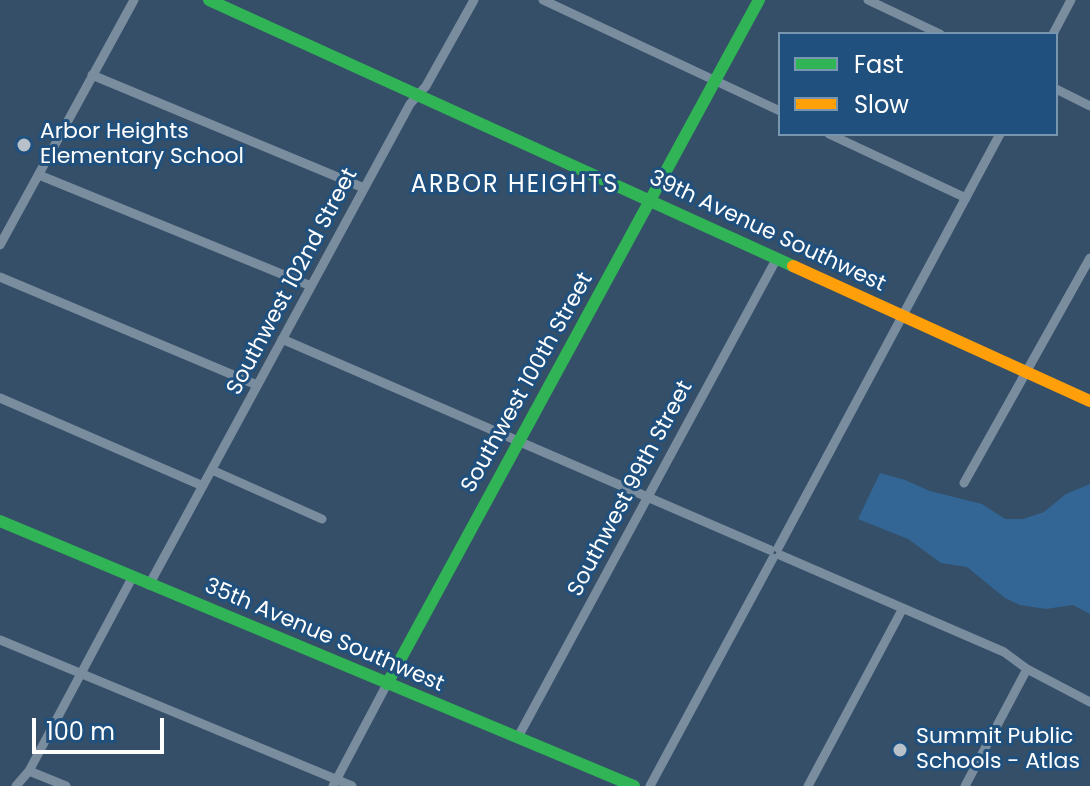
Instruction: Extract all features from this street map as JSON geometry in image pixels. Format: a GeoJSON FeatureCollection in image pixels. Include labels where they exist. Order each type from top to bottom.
{"type":"FeatureCollection","features":[{"type":"Feature","properties":{"kind":"street"},"geometry":{"type":"LineString","coordinates":[[0,245],[134,0]]}},
{"type":"Feature","properties":{"kind":"street","name":"39th Avenue Southwest"},"geometry":{"type":"LineString","coordinates":[[209,0],[1090,401]]}},
{"type":"Feature","properties":{"kind":"street","name":"Southwest 102nd Street"},"geometry":{"type":"LineString","coordinates":[[149,585],[410,104],[426,86],[474,0]]}},
{"type":"Feature","properties":{"kind":"street"},"geometry":{"type":"LineString","coordinates":[[543,0],[778,110]]}},
{"type":"Feature","properties":{"kind":"street","name":"Southwest 100th Street"},"geometry":{"type":"LineString","coordinates":[[334,783],[759,0]]}},
{"type":"Feature","properties":{"kind":"street"},"geometry":{"type":"LineString","coordinates":[[868,0],[936,32]]}},
{"type":"Feature","properties":{"kind":"street"},"geometry":{"type":"LineString","coordinates":[[1054,32],[1071,0]]}},
{"type":"Feature","properties":{"kind":"street"},"geometry":{"type":"LineString","coordinates":[[92,75],[364,188]]}},
{"type":"Feature","properties":{"kind":"street"},"geometry":{"type":"LineString","coordinates":[[1058,90],[1090,106]]}},
{"type":"Feature","properties":{"kind":"street"},"geometry":{"type":"LineString","coordinates":[[833,136],[966,198]]}},
{"type":"Feature","properties":{"kind":"street"},"geometry":{"type":"LineString","coordinates":[[650,786],[999,136]]}},
{"type":"Feature","properties":{"kind":"street"},"geometry":{"type":"LineString","coordinates":[[39,175],[311,286]]}},
{"type":"Feature","properties":{"kind":"street","name":"Southwest 99th Street"},"geometry":{"type":"LineString","coordinates":[[518,737],[777,258]]}},
{"type":"Feature","properties":{"kind":"street"},"geometry":{"type":"LineString","coordinates":[[964,483],[1090,258]]}},
{"type":"Feature","properties":{"kind":"street"},"geometry":{"type":"LineString","coordinates":[[0,277],[257,385]]}},
{"type":"Feature","properties":{"kind":"street"},"geometry":{"type":"LineString","coordinates":[[282,339],[1004,652],[1027,669],[1090,702]]}},
{"type":"Feature","properties":{"kind":"street"},"geometry":{"type":"LineString","coordinates":[[0,398],[203,486]]}},
{"type":"Feature","properties":{"kind":"street"},"geometry":{"type":"LineString","coordinates":[[212,470],[322,519]]}},
{"type":"Feature","properties":{"kind":"street","name":"35th Avenue Southwest"},"geometry":{"type":"LineString","coordinates":[[0,521],[634,786]]}},
{"type":"Feature","properties":{"kind":"street"},"geometry":{"type":"LineString","coordinates":[[16,786],[29,771],[132,578]]}},
{"type":"Feature","properties":{"kind":"street"},"geometry":{"type":"LineString","coordinates":[[808,786],[903,608]]}},
{"type":"Feature","properties":{"kind":"street"},"geometry":{"type":"LineString","coordinates":[[0,640],[334,783],[352,786]]}},
{"type":"Feature","properties":{"kind":"street"},"geometry":{"type":"LineString","coordinates":[[966,785],[1027,669]]}},
{"type":"Feature","properties":{"kind":"street"},"geometry":{"type":"LineString","coordinates":[[29,771],[66,786]]}},
{"type":"Feature","properties":{"kind":"shaded area"},"geometry":{"type":"Polygon","coordinates":[[[880,473],[930,491],[982,504],[1005,519],[1023,519],[1044,512],[1066,494],[1090,484],[1090,614],[1073,605],[1046,609],[1020,605],[1005,598],[967,567],[941,563],[908,539],[858,519],[880,473]]]}},
{"type":"Feature","properties":{"kind":"traffic: fast"},"geometry":{"type":"LineString","coordinates":[[209,0],[793,266]]}},
{"type":"Feature","properties":{"kind":"traffic: fast"},"geometry":{"type":"LineString","coordinates":[[387,684],[759,0]]}},
{"type":"Feature","properties":{"kind":"traffic: fast"},"geometry":{"type":"LineString","coordinates":[[0,521],[634,786]]}},
{"type":"Feature","properties":{"kind":"traffic: slow"},"geometry":{"type":"LineString","coordinates":[[793,266],[1090,401]]}},
{"type":"Feature","properties":{"kind":"place","name":"Arbor Heights Elementary School"},"geometry":{"type":"Point","coordinates":[24,145]}},
{"type":"Feature","properties":{"kind":"place","name":"Summit Public Schools - Atlas"},"geometry":{"type":"Point","coordinates":[900,750]}},
{"type":"Feature","properties":{"kind":"district","name":"ARBOR HEIGHTS"},"geometry":{"type":"Point","coordinates":[515,186]}}]}
